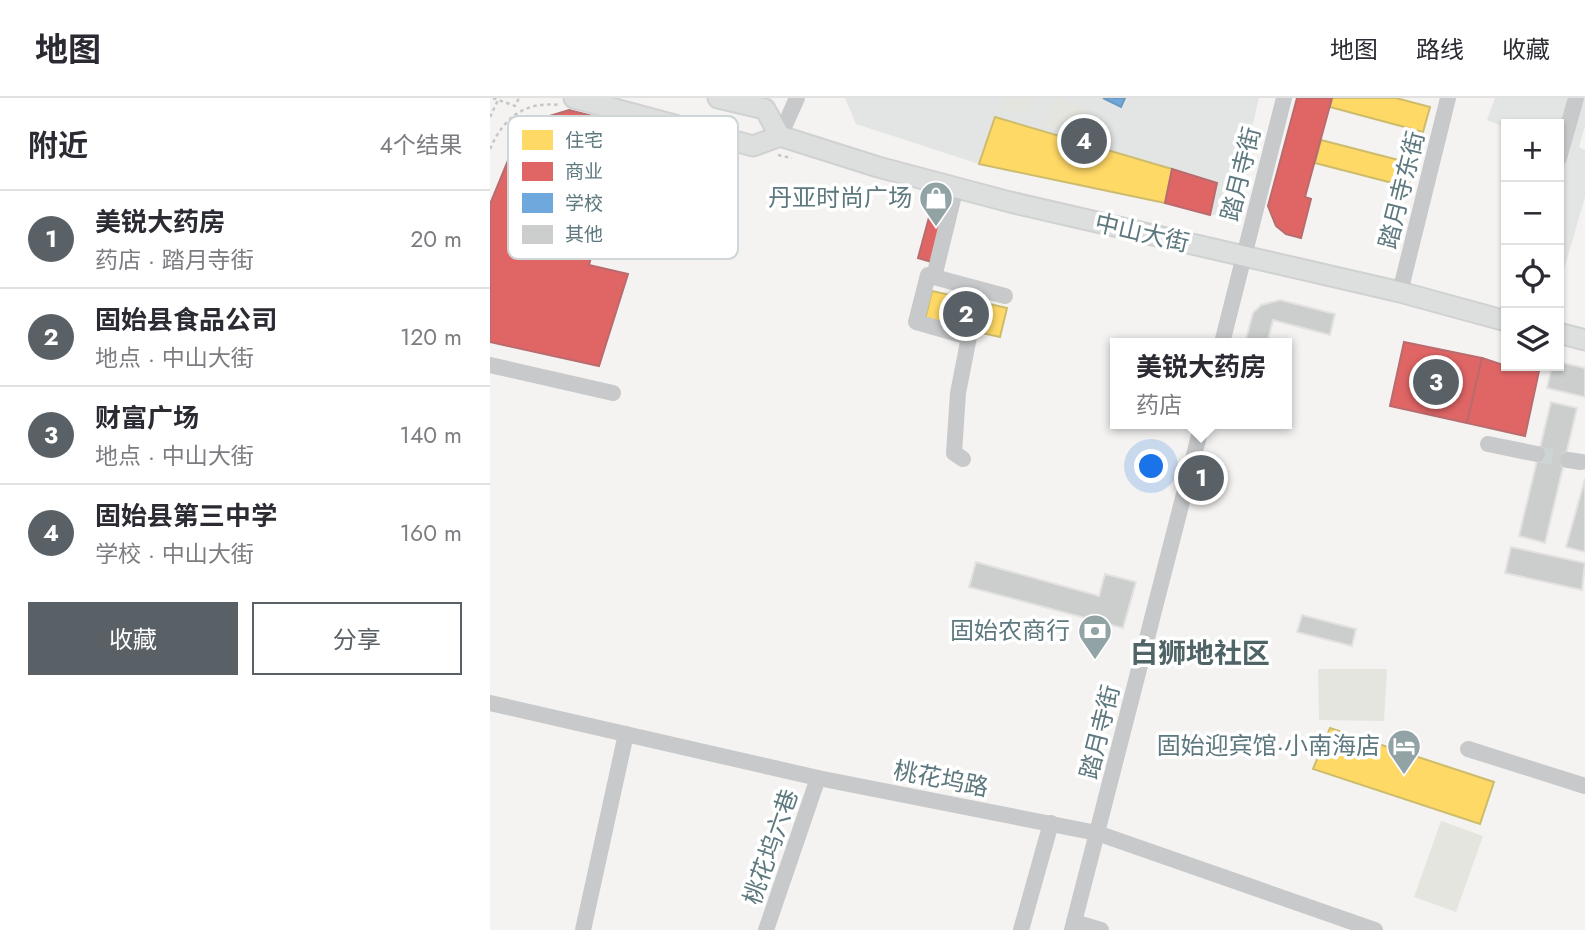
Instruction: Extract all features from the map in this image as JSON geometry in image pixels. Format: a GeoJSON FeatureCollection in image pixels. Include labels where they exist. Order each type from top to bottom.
{"type":"FeatureCollection","features":[{"type":"Feature","properties":{"kind":"main road"},"geometry":{"type":"LineString","coordinates":[[574,98],[641,116]]}},
{"type":"Feature","properties":{"kind":"main road"},"geometry":{"type":"LineString","coordinates":[[718,98],[765,109],[780,136],[753,146],[738,142]]}},
{"type":"Feature","properties":{"kind":"main road","name":"中山大街"},"geometry":{"type":"LineString","coordinates":[[780,136],[878,167],[1244,258],[1399,292],[1501,320]]}},
{"type":"Feature","properties":{"kind":"main road"},"geometry":{"type":"LineString","coordinates":[[1564,334],[1585,340]]}},
{"type":"Feature","properties":{"kind":"street"},"geometry":{"type":"LineString","coordinates":[[780,136],[797,98]]}},
{"type":"Feature","properties":{"kind":"street","name":"踏月寺街"},"geometry":{"type":"LineString","coordinates":[[1223,338],[1283,98]]}},
{"type":"Feature","properties":{"kind":"street","name":"踏月寺东街"},"geometry":{"type":"LineString","coordinates":[[1399,292],[1448,98]]}},
{"type":"Feature","properties":{"kind":"street"},"geometry":{"type":"LineString","coordinates":[[1564,140],[1576,98]]}},
{"type":"Feature","properties":{"kind":"street"},"geometry":{"type":"LineString","coordinates":[[934,277],[957,187]]}},
{"type":"Feature","properties":{"kind":"street"},"geometry":{"type":"LineString","coordinates":[[963,459],[954,453],[958,393],[969,337],[916,322],[928,275],[1005,296]]}},
{"type":"Feature","properties":{"kind":"street"},"geometry":{"type":"LineString","coordinates":[[490,365],[613,393]]}},
{"type":"Feature","properties":{"kind":"street","name":"踏月寺街"},"geometry":{"type":"LineString","coordinates":[[1073,926],[1201,429]]}},
{"type":"Feature","properties":{"kind":"street"},"geometry":{"type":"LineString","coordinates":[[1488,444],[1537,454]]}},
{"type":"Feature","properties":{"kind":"street","name":"桃花坞路"},"geometry":{"type":"LineString","coordinates":[[490,703],[818,778],[1097,833],[1374,930]]}},
{"type":"Feature","properties":{"kind":"street"},"geometry":{"type":"LineString","coordinates":[[583,930],[626,734]]}},
{"type":"Feature","properties":{"kind":"street"},"geometry":{"type":"LineString","coordinates":[[1468,749],[1585,786]]}},
{"type":"Feature","properties":{"kind":"street","name":"桃花坞六巷"},"geometry":{"type":"LineString","coordinates":[[766,930],[818,778]]}},
{"type":"Feature","properties":{"kind":"street"},"geometry":{"type":"LineString","coordinates":[[1021,930],[1051,824]]}},
{"type":"Feature","properties":{"kind":"street"},"geometry":{"type":"LineString","coordinates":[[1073,926],[1101,930]]}},
{"type":"Feature","properties":{"kind":"path"},"geometry":{"type":"LineString","coordinates":[[493,98],[515,106],[518,112]]}},
{"type":"Feature","properties":{"kind":"path"},"geometry":{"type":"LineString","coordinates":[[515,106],[519,98]]}},
{"type":"Feature","properties":{"kind":"path"},"geometry":{"type":"LineString","coordinates":[[490,117],[498,99]]}},
{"type":"Feature","properties":{"kind":"shaded area"},"geometry":{"type":"Polygon","coordinates":[[[845,98],[1259,98],[1241,175],[1226,214],[1210,215],[1217,183],[1173,169],[1165,203],[1018,173],[979,164],[856,124],[845,98]]]}},
{"type":"Feature","properties":{"kind":"shaded area"},"geometry":{"type":"Polygon","coordinates":[[[1006,98],[1031,98],[1025,116],[1002,108],[1006,98]]]}},
{"type":"Feature","properties":{"kind":"shaded area"},"geometry":{"type":"Polygon","coordinates":[[[1055,98],[1088,110],[1078,137],[1045,125],[1055,98]]]}},
{"type":"Feature","properties":{"kind":"shaded area"},"geometry":{"type":"Polygon","coordinates":[[[1495,98],[1585,98],[1585,126],[1579,147],[1585,150],[1585,197],[1564,270],[1564,119],[1501,119],[1501,125],[1487,120],[1495,98]]]}},
{"type":"Feature","properties":{"kind":"shaded area"},"geometry":{"type":"Polygon","coordinates":[[[1318,669],[1387,669],[1384,721],[1319,720],[1318,669]]]}},
{"type":"Feature","properties":{"kind":"shaded area"},"geometry":{"type":"Polygon","coordinates":[[[1441,821],[1483,836],[1456,912],[1414,897],[1441,821]]]}},
{"type":"Feature","properties":{"kind":"building: 住宅"},"geometry":{"type":"Polygon","coordinates":[[[1332,98],[1396,98],[1430,107],[1423,132],[1330,107],[1332,98]]]}},
{"type":"Feature","properties":{"kind":"building: 住宅"},"geometry":{"type":"Polygon","coordinates":[[[995,117],[1172,169],[1165,203],[979,164],[995,117]]]}},
{"type":"Feature","properties":{"kind":"building: 住宅"},"geometry":{"type":"Polygon","coordinates":[[[1321,140],[1414,164],[1408,187],[1315,163],[1321,140]]]}},
{"type":"Feature","properties":{"kind":"building: 住宅"},"geometry":{"type":"Polygon","coordinates":[[[932,291],[1007,308],[1000,337],[925,320],[932,291]]]}},
{"type":"Feature","properties":{"kind":"building: 住宅","name":"固始迎宾馆·小南海店"},"geometry":{"type":"Polygon","coordinates":[[[1330,728],[1494,782],[1480,824],[1313,769],[1330,728]]]}},
{"type":"Feature","properties":{"kind":"building: 商业"},"geometry":{"type":"Polygon","coordinates":[[[1297,98],[1332,98],[1305,197],[1311,199],[1301,238],[1286,234],[1276,226],[1268,206],[1297,98]]]}},
{"type":"Feature","properties":{"kind":"building: 商业"},"geometry":{"type":"Polygon","coordinates":[[[569,110],[592,116],[549,116],[569,110]]]}},
{"type":"Feature","properties":{"kind":"building: 商业"},"geometry":{"type":"Polygon","coordinates":[[[508,160],[508,259],[591,259],[589,265],[628,274],[599,366],[490,342],[490,204],[508,160]]]}},
{"type":"Feature","properties":{"kind":"building: 商业"},"geometry":{"type":"Polygon","coordinates":[[[1172,169],[1217,183],[1210,215],[1165,203],[1172,169]]]}},
{"type":"Feature","properties":{"kind":"building: 商业","name":"丹亚时尚广场"},"geometry":{"type":"Polygon","coordinates":[[[931,210],[949,215],[935,263],[918,258],[931,210]]]}},
{"type":"Feature","properties":{"kind":"building: 商业"},"geometry":{"type":"Polygon","coordinates":[[[1404,342],[1482,358],[1467,423],[1390,406],[1404,342]]]}},
{"type":"Feature","properties":{"kind":"building: 商业"},"geometry":{"type":"Polygon","coordinates":[[[1482,358],[1501,364],[1501,371],[1539,371],[1525,436],[1467,423],[1482,358]]]}},
{"type":"Feature","properties":{"kind":"building: 学校"},"geometry":{"type":"Polygon","coordinates":[[[1103,98],[1125,98],[1121,107],[1103,98]]]}},
{"type":"Feature","properties":{"kind":"building: 其他"},"geometry":{"type":"Polygon","coordinates":[[[1280,300],[1335,314],[1330,335],[1273,320],[1268,338],[1246,338],[1253,313],[1261,305],[1280,300]]]}},
{"type":"Feature","properties":{"kind":"building: 其他"},"geometry":{"type":"Polygon","coordinates":[[[1564,363],[1585,368],[1585,397],[1547,388],[1551,371],[1564,371],[1564,363]]]}},
{"type":"Feature","properties":{"kind":"building: 其他"},"geometry":{"type":"Polygon","coordinates":[[[1551,402],[1577,408],[1545,543],[1519,536],[1551,402]]]}},
{"type":"Feature","properties":{"kind":"building: 其他"},"geometry":{"type":"Polygon","coordinates":[[[1585,479],[1585,552],[1566,547],[1585,479]]]}},
{"type":"Feature","properties":{"kind":"building: 其他"},"geometry":{"type":"Polygon","coordinates":[[[1511,547],[1585,563],[1582,590],[1505,573],[1511,547]]]}},
{"type":"Feature","properties":{"kind":"building: 其他"},"geometry":{"type":"Polygon","coordinates":[[[976,562],[1099,596],[1105,574],[1136,582],[1123,628],[969,587],[976,562]]]}},
{"type":"Feature","properties":{"kind":"building: 其他"},"geometry":{"type":"Polygon","coordinates":[[[1302,615],[1356,629],[1352,646],[1297,632],[1302,615]]]}},
{"type":"Feature","properties":{"kind":"tunnel"},"geometry":{"type":"LineString","coordinates":[[1537,454],[1568,460]]}},
{"type":"Feature","properties":{"kind":"place","name":"固始县第三中学"},"geometry":{"type":"Point","coordinates":[1084,141]}},
{"type":"Feature","properties":{"kind":"place","name":"丹亚时尚广场"},"geometry":{"type":"Point","coordinates":[936,228]}},
{"type":"Feature","properties":{"kind":"place","name":"固始县食品公司"},"geometry":{"type":"Point","coordinates":[966,314]}},
{"type":"Feature","properties":{"kind":"place","name":"财富广场"},"geometry":{"type":"Point","coordinates":[1436,382]}},
{"type":"Feature","properties":{"kind":"place","name":"美锐大药房"},"geometry":{"type":"Point","coordinates":[1201,478]}},
{"type":"Feature","properties":{"kind":"place","name":"固始农商行"},"geometry":{"type":"Point","coordinates":[1095,661]}},
{"type":"Feature","properties":{"kind":"place","name":"固始迎宾馆·小南海店"},"geometry":{"type":"Point","coordinates":[1404,776]}},
{"type":"Feature","properties":{"kind":"district","name":"白狮地社区"},"geometry":{"type":"Point","coordinates":[1200,653]}}]}
